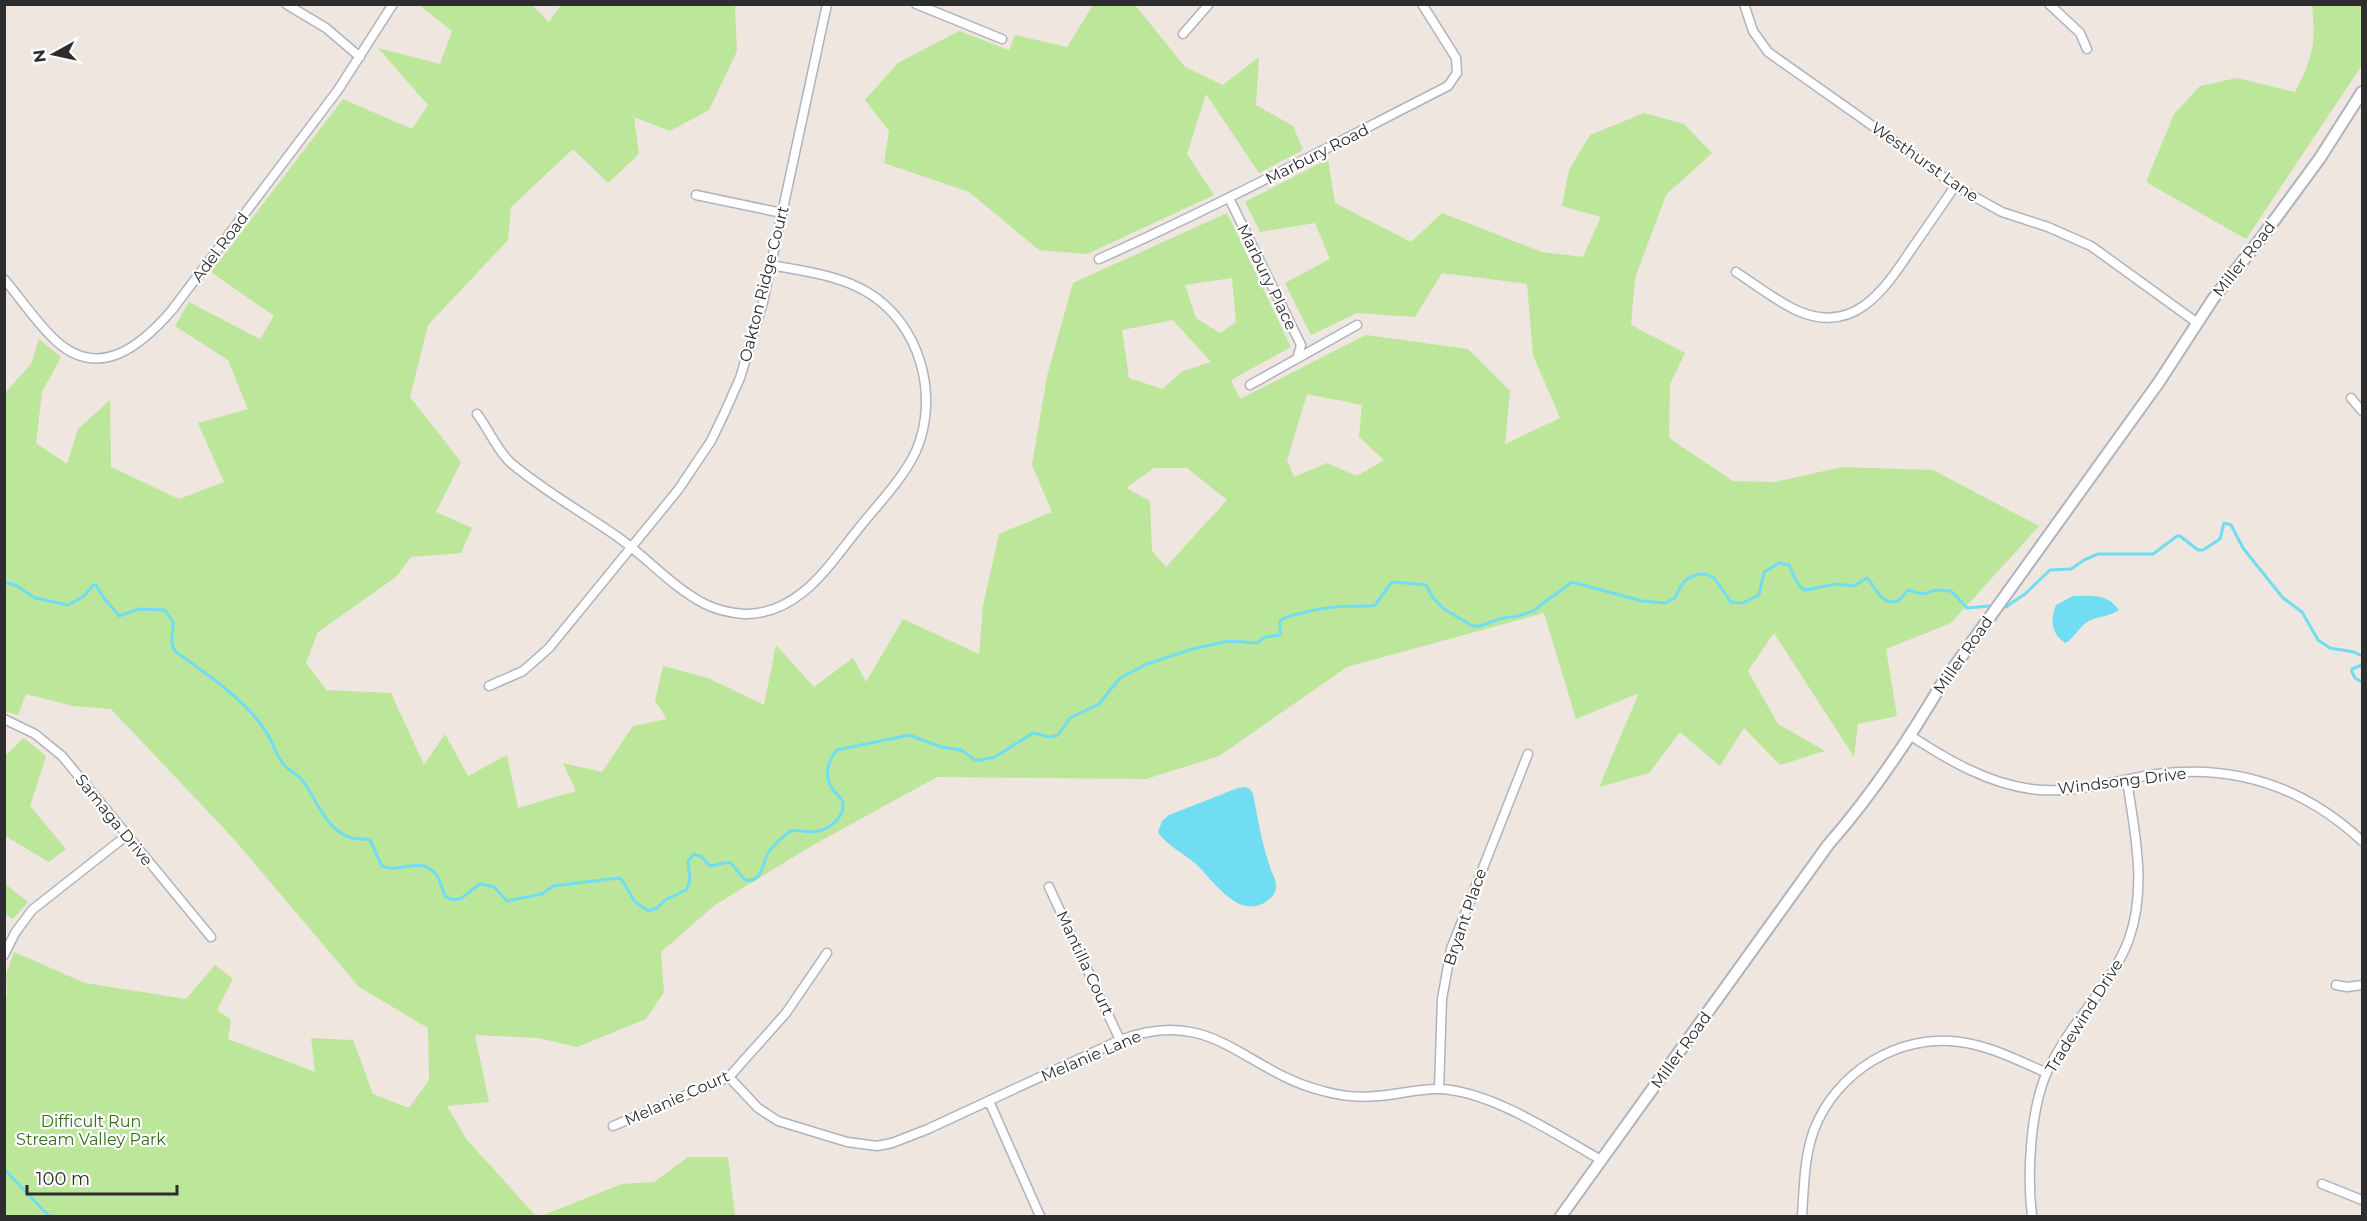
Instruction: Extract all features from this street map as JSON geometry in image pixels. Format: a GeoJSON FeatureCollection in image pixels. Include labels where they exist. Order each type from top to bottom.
{"type":"FeatureCollection","features":[{"type":"Feature","properties":{"kind":"street"},"geometry":{"type":"LineString","coordinates":[[286,4],[326,27],[360,57]]}},
{"type":"Feature","properties":{"kind":"street","name":"Adel Road"},"geometry":{"type":"LineString","coordinates":[[4,279],[47,332],[65,348],[97,358],[108,358],[128,351],[146,338],[172,310],[360,57],[393,4]]}},
{"type":"Feature","properties":{"kind":"street","name":"Oakton Ridge Court"},"geometry":{"type":"LineString","coordinates":[[489,686],[523,671],[542,657],[632,548],[695,466],[724,414],[753,340],[827,4]]}},
{"type":"Feature","properties":{"kind":"street"},"geometry":{"type":"LineString","coordinates":[[916,4],[1002,39]]}},
{"type":"Feature","properties":{"kind":"street"},"geometry":{"type":"LineString","coordinates":[[1183,34],[1209,4]]}},
{"type":"Feature","properties":{"kind":"street","name":"Marbury Road"},"geometry":{"type":"LineString","coordinates":[[1099,259],[1229,198],[1448,86],[1457,73],[1456,58],[1422,4]]}},
{"type":"Feature","properties":{"kind":"street","name":"Westhurst Lane"},"geometry":{"type":"LineString","coordinates":[[1744,4],[1753,31],[1768,52],[1955,186],[2002,212],[2048,227],[2091,246],[2196,322]]}},
{"type":"Feature","properties":{"kind":"street"},"geometry":{"type":"LineString","coordinates":[[2049,4],[2080,33],[2087,49]]}},
{"type":"Feature","properties":{"kind":"street","name":"Miller Road"},"geometry":{"type":"LineString","coordinates":[[1561,1216],[1828,845],[1857,810],[1911,736],[1941,685],[2159,382],[2196,322],[2320,158],[2362,92]]}},
{"type":"Feature","properties":{"kind":"street"},"geometry":{"type":"LineString","coordinates":[[1736,272],[1798,311],[1824,317],[1861,309],[1880,294],[1955,186]]}},
{"type":"Feature","properties":{"kind":"street"},"geometry":{"type":"LineString","coordinates":[[696,195],[782,213]]}},
{"type":"Feature","properties":{"kind":"street","name":"Marbury Place"},"geometry":{"type":"LineString","coordinates":[[1229,198],[1301,345],[1298,356]]}},
{"type":"Feature","properties":{"kind":"street"},"geometry":{"type":"LineString","coordinates":[[477,414],[509,462],[632,548],[706,605],[719,610],[746,614],[774,609],[800,596],[897,480],[916,451],[925,417],[924,378],[914,344],[894,314],[880,301],[851,284],[771,266]]}},
{"type":"Feature","properties":{"kind":"street"},"geometry":{"type":"LineString","coordinates":[[1250,385],[1298,356],[1357,325]]}},
{"type":"Feature","properties":{"kind":"street"},"geometry":{"type":"LineString","coordinates":[[2351,398],[2362,411]]}},
{"type":"Feature","properties":{"kind":"street","name":"Samaga Drive"},"geometry":{"type":"LineString","coordinates":[[4,719],[35,734],[57,751],[210,937]]}},
{"type":"Feature","properties":{"kind":"street","name":"Windsong Drive"},"geometry":{"type":"LineString","coordinates":[[1911,736],[1947,759],[2000,783],[2033,789],[2079,788],[2157,774],[2188,772],[2250,778],[2287,790],[2312,802],[2362,841]]}},
{"type":"Feature","properties":{"kind":"street","name":"Bryant Place"},"geometry":{"type":"LineString","coordinates":[[1439,1089],[1442,999],[1451,949],[1528,754]]}},
{"type":"Feature","properties":{"kind":"street","name":"Tradewind Drive"},"geometry":{"type":"LineString","coordinates":[[2032,1216],[2028,1172],[2036,1113],[2047,1073],[2069,1034],[2117,964],[2134,921],[2139,880],[2138,859],[2127,781]]}},
{"type":"Feature","properties":{"kind":"street"},"geometry":{"type":"LineString","coordinates":[[4,955],[15,933],[32,910],[126,836]]}},
{"type":"Feature","properties":{"kind":"street","name":"Mantilla Court"},"geometry":{"type":"LineString","coordinates":[[1049,887],[1120,1040]]}},
{"type":"Feature","properties":{"kind":"street","name":"Melanie Court"},"geometry":{"type":"LineString","coordinates":[[613,1126],[729,1077],[786,1013],[827,953]]}},
{"type":"Feature","properties":{"kind":"street"},"geometry":{"type":"LineString","coordinates":[[2337,986],[2362,985]]}},
{"type":"Feature","properties":{"kind":"street","name":"Melanie Lane"},"geometry":{"type":"LineString","coordinates":[[729,1077],[758,1108],[778,1121],[862,1145],[892,1143],[1120,1040],[1150,1031],[1189,1031],[1217,1040],[1300,1083],[1342,1095],[1378,1096],[1439,1089],[1469,1094],[1514,1113],[1601,1160]]}},
{"type":"Feature","properties":{"kind":"street"},"geometry":{"type":"LineString","coordinates":[[1802,1216],[1805,1173],[1814,1130],[1844,1083],[1880,1056],[1900,1047],[1916,1044],[1959,1042],[1999,1053],[2047,1073]]}},
{"type":"Feature","properties":{"kind":"street"},"geometry":{"type":"LineString","coordinates":[[989,1101],[1040,1216]]}},
{"type":"Feature","properties":{"kind":"street"},"geometry":{"type":"LineString","coordinates":[[2322,1184],[2362,1200]]}},
{"type":"Feature","properties":{"kind":"green space","name":"Difficult Run Stream Valley Park"},"geometry":{"type":"Polygon","coordinates":[[[419,5],[532,5],[549,22],[561,5],[737,5],[735,7],[737,51],[709,110],[670,131],[634,117],[639,154],[608,183],[573,149],[511,207],[508,240],[428,325],[410,397],[461,462],[436,512],[472,528],[461,553],[411,557],[396,577],[318,632],[306,663],[326,690],[391,693],[424,765],[445,734],[468,776],[507,755],[518,808],[576,791],[563,763],[602,772],[633,726],[667,719],[655,701],[663,666],[708,678],[764,705],[776,645],[814,687],[853,658],[866,682],[903,619],[979,654],[983,606],[999,534],[1052,512],[1032,465],[1047,376],[1073,283],[1227,213],[1291,347],[1231,380],[1240,399],[1366,335],[1468,349],[1510,391],[1505,444],[1560,418],[1533,355],[1527,284],[1442,273],[1415,317],[1357,313],[1311,335],[1285,283],[1330,259],[1315,223],[1260,232],[1245,202],[1328,159],[1335,203],[1411,242],[1442,213],[1542,252],[1583,257],[1601,217],[1562,206],[1569,170],[1590,135],[1644,113],[1684,124],[1712,153],[1666,195],[1635,278],[1631,325],[1685,353],[1670,384],[1669,438],[1733,481],[1775,482],[1842,467],[1933,470],[2039,526],[1951,623],[1886,649],[1897,716],[1858,724],[1854,757],[1774,633],[1748,671],[1778,724],[1825,751],[1780,765],[1744,728],[1720,766],[1680,732],[1649,773],[1599,787],[1639,693],[1576,719],[1544,613],[1347,667],[1219,756],[1146,779],[937,777],[815,844],[715,905],[661,952],[664,992],[646,1019],[577,1047],[538,1038],[475,1035],[489,1102],[447,1106],[467,1140],[536,1216],[5,1216],[4,998],[7,995],[6,974],[14,952],[85,983],[186,999],[215,965],[233,979],[217,1010],[231,1020],[228,1039],[315,1072],[311,1038],[353,1040],[373,1094],[409,1108],[429,1080],[428,1028],[359,987],[232,837],[111,709],[73,706],[26,694],[18,715],[4,711],[5,393],[31,364],[39,339],[61,357],[42,392],[36,443],[67,464],[78,429],[110,400],[111,467],[179,499],[224,482],[198,423],[248,409],[228,360],[175,326],[189,302],[260,339],[274,316],[211,272],[343,99],[412,129],[428,105],[378,48],[440,64],[452,31],[419,5]],[[1232,278],[1185,285],[1196,318],[1220,333],[1236,322],[1232,278]],[[1173,320],[1122,330],[1129,378],[1162,389],[1183,371],[1211,362],[1173,320]],[[1307,394],[1287,460],[1294,477],[1327,463],[1357,476],[1384,460],[1359,437],[1362,405],[1307,394]],[[1154,468],[1126,488],[1150,501],[1152,551],[1166,567],[1227,500],[1187,468],[1154,468]]]}},
{"type":"Feature","properties":{"kind":"green space"},"geometry":{"type":"Polygon","coordinates":[[[1093,5],[1135,5],[1185,67],[1223,85],[1259,57],[1256,105],[1293,126],[1303,150],[1259,173],[1206,94],[1187,154],[1214,195],[1087,254],[1039,250],[969,192],[884,163],[889,131],[865,100],[898,63],[959,31],[1009,50],[1015,35],[1067,47],[1093,5]]]}},
{"type":"Feature","properties":{"kind":"green space"},"geometry":{"type":"Polygon","coordinates":[[[2312,5],[2362,5],[2362,65],[2246,239],[2146,182],[2174,114],[2200,86],[2237,78],[2295,92],[2312,50],[2314,30],[2312,5]]]}},
{"type":"Feature","properties":{"kind":"green space"},"geometry":{"type":"Polygon","coordinates":[[[24,738],[46,756],[30,806],[66,849],[49,862],[5,836],[5,756],[24,738]]]}},
{"type":"Feature","properties":{"kind":"green space"},"geometry":{"type":"Polygon","coordinates":[[[4,883],[28,902],[13,919],[5,914],[4,883]]]}},
{"type":"Feature","properties":{"kind":"green space"},"geometry":{"type":"Polygon","coordinates":[[[688,1157],[728,1157],[735,1216],[541,1216],[622,1184],[654,1182],[688,1157]]]}},
{"type":"Feature","properties":{"kind":"water"},"geometry":{"type":"Polygon","coordinates":[[[2073,596],[2104,598],[2119,610],[2087,622],[2065,643],[2054,631],[2053,616],[2056,605],[2073,596]]]}},
{"type":"Feature","properties":{"kind":"water"},"geometry":{"type":"Polygon","coordinates":[[[1245,787],[1253,794],[1263,842],[1276,886],[1270,899],[1252,906],[1234,901],[1225,894],[1196,864],[1169,844],[1158,832],[1162,821],[1169,815],[1245,787]]]}},
{"type":"Feature","properties":{"kind":"waterway"},"geometry":{"type":"LineString","coordinates":[[2006,607],[2025,594],[2050,570],[2071,569],[2098,554],[2153,554],[2177,536],[2198,550],[2203,550],[2220,539],[2224,523],[2231,525],[2243,548],[2283,598],[2302,612],[2318,640],[2330,648],[2354,652],[2362,656]]}},
{"type":"Feature","properties":{"kind":"waterway"},"geometry":{"type":"LineString","coordinates":[[4,582],[17,586],[35,598],[68,605],[84,596],[93,585],[96,585],[119,616],[139,609],[165,610],[173,622],[172,641],[176,652],[247,708],[265,730],[282,762],[303,781],[324,816],[343,834],[354,839],[370,840],[382,866],[395,868],[416,865],[429,868],[438,878],[445,896],[455,900],[481,884],[494,887],[507,901],[542,894],[553,886],[619,878],[635,902],[648,911],[686,890],[690,880],[688,861],[694,854],[702,857],[710,866],[731,863],[745,880],[751,880],[761,873],[771,848],[790,831],[823,830],[834,823],[841,814],[843,802],[831,786],[827,775],[829,765],[837,750],[909,735],[941,747],[961,750],[975,760],[995,757],[1033,733],[1050,737],[1058,735],[1070,718],[1099,704],[1120,678],[1147,664],[1192,649],[1229,641],[1257,643],[1265,637],[1280,635],[1280,621],[1291,616],[1328,608],[1375,605],[1391,583],[1395,582],[1426,585],[1433,598],[1444,609],[1473,626],[1533,611],[1572,582],[1642,601],[1665,603],[1675,598],[1683,583],[1690,577],[1706,574],[1714,578],[1731,602],[1742,603],[1759,595],[1764,572],[1779,563],[1789,565],[1796,581],[1801,588],[1806,590],[1836,584],[1854,586],[1867,578],[1879,594],[1891,602],[1899,600],[1908,590],[1923,594],[1936,590],[1951,591],[1967,608],[1989,606]]}},
{"type":"Feature","properties":{"kind":"waterway"},"geometry":{"type":"LineString","coordinates":[[2362,665],[2352,669],[2355,678],[2362,682]]}},
{"type":"Feature","properties":{"kind":"waterway"},"geometry":{"type":"LineString","coordinates":[[4,1169],[49,1216]]}}]}
